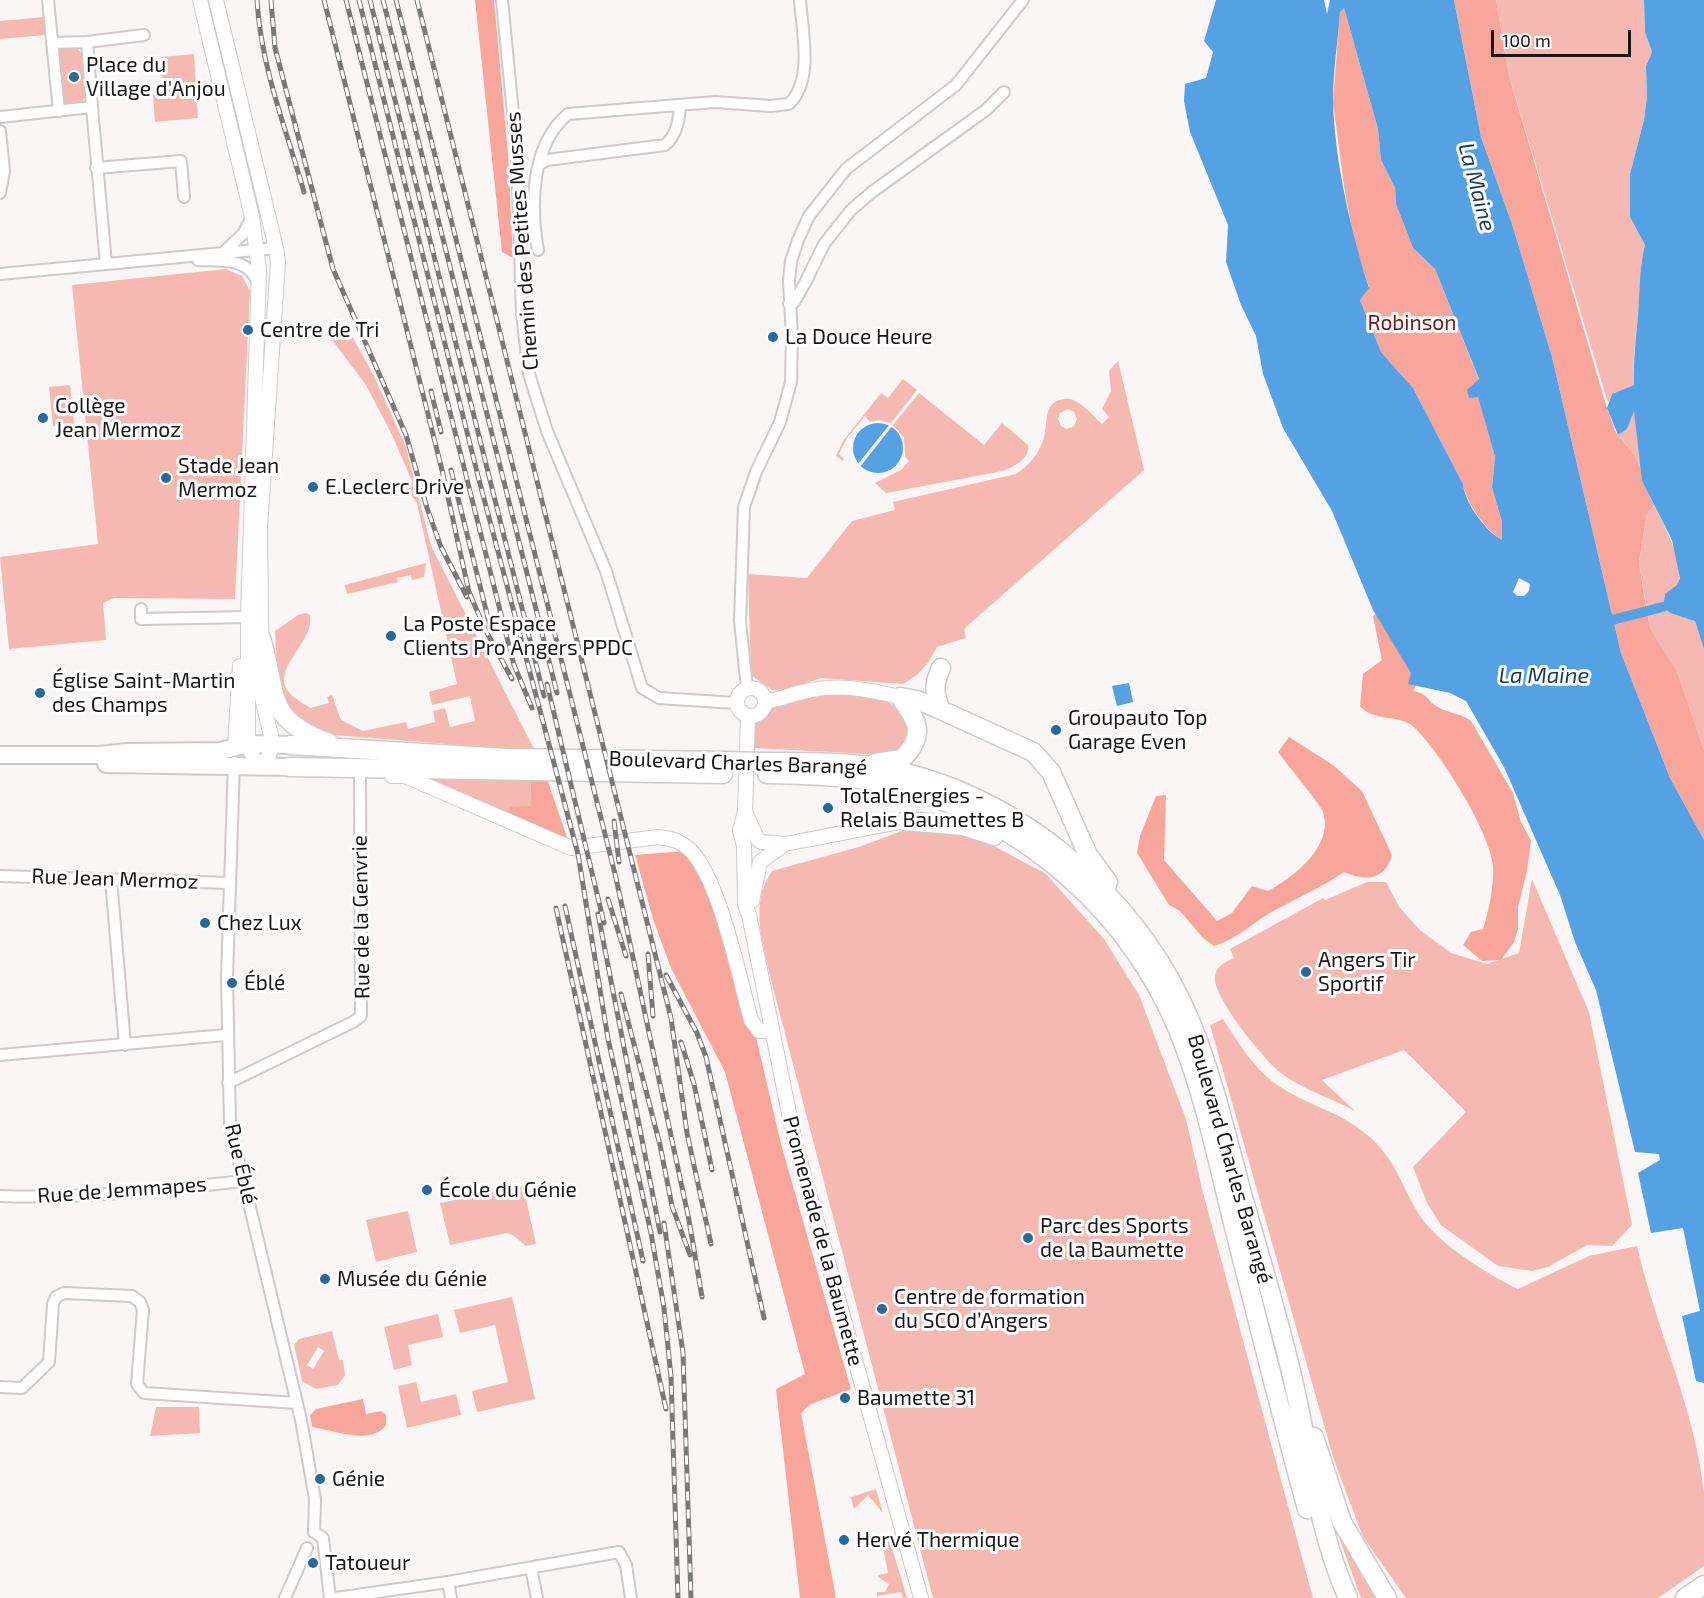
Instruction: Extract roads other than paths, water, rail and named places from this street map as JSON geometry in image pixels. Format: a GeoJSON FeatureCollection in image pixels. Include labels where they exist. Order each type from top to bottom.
{"type":"FeatureCollection","features":[{"type":"Feature","properties":{"kind":"highway"},"geometry":{"type":"LineString","coordinates":[[261,639],[272,694],[280,712],[296,728],[345,749]]}},
{"type":"Feature","properties":{"kind":"highway"},"geometry":{"type":"LineString","coordinates":[[941,668],[934,683],[934,694],[941,710]]}},
{"type":"Feature","properties":{"kind":"highway"},"geometry":{"type":"LineString","coordinates":[[900,697],[917,700],[941,710],[1033,753],[1051,772],[1088,855],[1113,889],[1116,902]]}},
{"type":"Feature","properties":{"kind":"highway"},"geometry":{"type":"LineString","coordinates":[[862,765],[902,759],[916,741],[916,722],[900,697]]}},
{"type":"Feature","properties":{"kind":"highway","name":"Boulevard Charles Barangé"},"geometry":{"type":"LineString","coordinates":[[279,742],[345,749],[723,767],[862,765],[924,780],[957,791],[995,809],[1060,851],[1116,902],[1168,976],[1200,1046],[1295,1388],[1319,1514],[1348,1598]]}},
{"type":"Feature","properties":{"kind":"highway","name":"Boulevard Charles Barangé"},"geometry":{"type":"LineString","coordinates":[[289,767],[723,767]]}},
{"type":"Feature","properties":{"kind":"highway","name":"Boulevard Charles Barangé"},"geometry":{"type":"LineString","coordinates":[[765,768],[789,775],[868,780],[904,788],[954,805],[1031,848],[1057,866],[1108,915],[1157,985],[1179,1033],[1207,1119],[1296,1470],[1322,1565],[1335,1598]]}},
{"type":"Feature","properties":{"kind":"highway"},"geometry":{"type":"LineString","coordinates":[[789,775],[806,790]]}},
{"type":"Feature","properties":{"kind":"highway"},"geometry":{"type":"LineString","coordinates":[[905,821],[963,825],[1010,844],[1031,848]]}},
{"type":"Feature","properties":{"kind":"highway"},"geometry":{"type":"LineString","coordinates":[[1295,1388],[1308,1419],[1342,1522],[1387,1598]]}},
{"type":"Feature","properties":{"kind":"highway"},"geometry":{"type":"LineString","coordinates":[[1685,1598],[1704,1585]]}},
{"type":"Feature","properties":{"kind":"highway"},"geometry":{"type":"LineString","coordinates":[[1696,1598],[1704,1592]]}},
{"type":"Feature","properties":{"kind":"main road","name":"Boulevard Charles Barangé"},"geometry":{"type":"LineString","coordinates":[[212,758],[242,746],[279,742]]}},
{"type":"Feature","properties":{"kind":"main road"},"geometry":{"type":"LineString","coordinates":[[0,755],[99,755],[128,752],[212,758]]}},
{"type":"Feature","properties":{"kind":"main road","name":"Boulevard Charles Barangé"},"geometry":{"type":"LineString","coordinates":[[212,758],[234,766],[289,767]]}},
{"type":"Feature","properties":{"kind":"main road"},"geometry":{"type":"LineString","coordinates":[[0,766],[133,764],[212,758]]}},
{"type":"Feature","properties":{"kind":"street"},"geometry":{"type":"LineString","coordinates":[[48,0],[58,111]]}},
{"type":"Feature","properties":{"kind":"street"},"geometry":{"type":"LineString","coordinates":[[200,0],[252,217],[257,248],[260,288],[242,746],[259,766]]}},
{"type":"Feature","properties":{"kind":"street"},"geometry":{"type":"LineString","coordinates":[[216,0],[276,248],[275,324],[260,502],[262,698],[279,742],[268,758],[244,775],[233,789]]}},
{"type":"Feature","properties":{"kind":"street","name":"Chemin des Petites Musses"},"geometry":{"type":"LineString","coordinates":[[502,0],[517,155],[524,347],[541,415],[606,571],[642,688],[659,698],[736,703]]}},
{"type":"Feature","properties":{"kind":"street"},"geometry":{"type":"LineString","coordinates":[[538,250],[536,173],[551,131],[568,114],[715,102],[770,106],[789,104],[801,86],[803,68],[800,0]]}},
{"type":"Feature","properties":{"kind":"street"},"geometry":{"type":"LineString","coordinates":[[747,688],[740,621],[744,507],[788,396],[793,368],[789,284],[791,261],[798,240],[809,216],[826,191],[846,169],[956,85],[1023,0]]}},
{"type":"Feature","properties":{"kind":"street"},"geometry":{"type":"LineString","coordinates":[[52,43],[87,42],[144,35]]}},
{"type":"Feature","properties":{"kind":"street"},"geometry":{"type":"LineString","coordinates":[[87,42],[106,264]]}},
{"type":"Feature","properties":{"kind":"street"},"geometry":{"type":"LineString","coordinates":[[789,304],[794,302],[824,244],[856,206],[986,110],[1004,92]]}},
{"type":"Feature","properties":{"kind":"street"},"geometry":{"type":"LineString","coordinates":[[540,165],[547,160],[665,145],[672,139],[679,119],[680,105]]}},
{"type":"Feature","properties":{"kind":"street"},"geometry":{"type":"LineString","coordinates":[[0,117],[92,107]]}},
{"type":"Feature","properties":{"kind":"street"},"geometry":{"type":"LineString","coordinates":[[0,130],[4,171],[0,193]]}},
{"type":"Feature","properties":{"kind":"street"},"geometry":{"type":"LineString","coordinates":[[96,168],[181,161],[184,197]]}},
{"type":"Feature","properties":{"kind":"street"},"geometry":{"type":"LineString","coordinates":[[225,251],[243,234],[252,217]]}},
{"type":"Feature","properties":{"kind":"street"},"geometry":{"type":"LineString","coordinates":[[0,274],[276,248]]}},
{"type":"Feature","properties":{"kind":"street"},"geometry":{"type":"LineString","coordinates":[[162,258],[238,262],[253,274],[260,288]]}},
{"type":"Feature","properties":{"kind":"street"},"geometry":{"type":"LineString","coordinates":[[789,284],[805,283]]}},
{"type":"Feature","properties":{"kind":"street"},"geometry":{"type":"LineString","coordinates":[[141,609],[141,619],[248,617]]}},
{"type":"Feature","properties":{"kind":"street"},"geometry":{"type":"LineString","coordinates":[[747,688],[759,690],[765,702],[761,711],[748,716],[740,711],[736,703],[739,694],[747,688]]}},
{"type":"Feature","properties":{"kind":"street"},"geometry":{"type":"LineString","coordinates":[[765,702],[810,690],[834,688],[864,689],[900,697]]}},
{"type":"Feature","properties":{"kind":"street","name":"Promenade de la Baumette"},"geometry":{"type":"LineString","coordinates":[[748,716],[745,812],[740,830],[744,852],[745,905],[749,915],[795,1143],[921,1598]]}},
{"type":"Feature","properties":{"kind":"street","name":"Rue Éblé"},"geometry":{"type":"LineString","coordinates":[[242,746],[234,766],[230,883],[226,1035],[230,1124],[297,1403],[315,1499],[314,1532]]}},
{"type":"Feature","properties":{"kind":"street","name":"Boulevard Charles Barangé"},"geometry":{"type":"LineString","coordinates":[[289,767],[322,775],[405,776],[571,848],[658,837],[680,842],[696,856],[710,883],[729,937],[751,1020],[759,1031],[771,1031]]}},
{"type":"Feature","properties":{"kind":"street","name":"Rue de la Genvrie"},"geometry":{"type":"LineString","coordinates":[[228,1083],[361,1016],[360,776]]}},
{"type":"Feature","properties":{"kind":"street","name":"Promenade de la Baumette"},"geometry":{"type":"LineString","coordinates":[[745,812],[759,841],[765,847],[749,915]]}},
{"type":"Feature","properties":{"kind":"street"},"geometry":{"type":"LineString","coordinates":[[785,844],[753,863],[744,852],[750,841],[785,844],[905,821]]}},
{"type":"Feature","properties":{"kind":"street","name":"Rue Jean Mermoz"},"geometry":{"type":"LineString","coordinates":[[0,876],[230,883]]}},
{"type":"Feature","properties":{"kind":"street"},"geometry":{"type":"LineString","coordinates":[[111,879],[125,1045]]}},
{"type":"Feature","properties":{"kind":"street"},"geometry":{"type":"LineString","coordinates":[[0,1055],[226,1035]]}},
{"type":"Feature","properties":{"kind":"street","name":"Rue de Jemmapes"},"geometry":{"type":"LineString","coordinates":[[0,1196],[52,1198],[125,1194],[243,1180]]}},
{"type":"Feature","properties":{"kind":"street"},"geometry":{"type":"LineString","coordinates":[[0,1387],[22,1388],[49,1362],[53,1304],[56,1297],[64,1293],[132,1296],[140,1302],[143,1310],[137,1384],[144,1393],[297,1403]]}},
{"type":"Feature","properties":{"kind":"street"},"geometry":{"type":"LineString","coordinates":[[285,1598],[307,1548],[305,1537],[314,1532],[322,1536],[330,1598]]}},
{"type":"Feature","properties":{"kind":"street"},"geometry":{"type":"LineString","coordinates":[[307,1548],[316,1550],[322,1544]]}},
{"type":"Feature","properties":{"kind":"street"},"geometry":{"type":"LineString","coordinates":[[336,1598],[448,1582],[619,1552],[626,1565],[631,1598]]}},
{"type":"Feature","properties":{"kind":"street"},"geometry":{"type":"LineString","coordinates":[[531,1568],[537,1598]]}},
{"type":"Feature","properties":{"kind":"street"},"geometry":{"type":"LineString","coordinates":[[448,1582],[451,1598]]}},
{"type":"Feature","properties":{"kind":"water","name":"La Maine"},"geometry":{"type":"Polygon","coordinates":[[[1216,0],[1324,0],[1327,14],[1330,0],[1454,0],[1481,137],[1513,227],[1552,357],[1621,653],[1670,778],[1704,840],[1704,1383],[1696,1381],[1682,1316],[1700,1311],[1683,1228],[1651,1233],[1638,1173],[1660,1160],[1659,1154],[1635,1152],[1596,990],[1575,942],[1560,895],[1504,767],[1466,701],[1450,693],[1408,684],[1411,673],[1373,610],[1332,511],[1283,428],[1263,374],[1256,336],[1241,305],[1226,262],[1228,225],[1190,132],[1184,101],[1185,84],[1206,78],[1213,52],[1204,41],[1216,0]],[[1344,8],[1340,12],[1335,66],[1334,122],[1345,195],[1369,288],[1360,300],[1381,352],[1413,388],[1463,484],[1472,508],[1489,530],[1502,540],[1502,522],[1492,487],[1495,457],[1478,397],[1469,398],[1467,390],[1479,379],[1435,269],[1413,248],[1396,204],[1395,188],[1381,160],[1378,129],[1344,8]],[[1519,578],[1513,592],[1517,596],[1524,596],[1529,591],[1530,584],[1519,578]]]}},
{"type":"Feature","properties":{"kind":"water"},"geometry":{"type":"Polygon","coordinates":[[[1644,0],[1704,0],[1704,649],[1695,621],[1670,613],[1663,607],[1665,594],[1677,585],[1680,578],[1672,540],[1642,481],[1634,411],[1627,429],[1618,435],[1607,408],[1612,394],[1634,385],[1640,279],[1645,245],[1630,217],[1630,174],[1644,120],[1647,97],[1646,66],[1652,52],[1645,32],[1644,0]]]}},
{"type":"Feature","properties":{"kind":"water"},"geometry":{"type":"Polygon","coordinates":[[[878,423],[887,425],[898,434],[903,448],[901,457],[892,468],[878,473],[869,471],[858,462],[853,448],[855,439],[864,428],[878,423]]]}},
{"type":"Feature","properties":{"kind":"water"},"geometry":{"type":"Polygon","coordinates":[[[1129,683],[1133,702],[1117,706],[1112,686],[1129,683]]]}},
{"type":"Feature","properties":{"kind":"waterway"},"geometry":{"type":"LineString","coordinates":[[1600,623],[1663,607]]}},
{"type":"Feature","properties":{"kind":"railway"},"geometry":{"type":"LineString","coordinates":[[257,0],[259,25],[269,74],[304,192]]}},
{"type":"Feature","properties":{"kind":"railway"},"geometry":{"type":"LineString","coordinates":[[271,0],[275,48],[333,269],[406,435],[441,547],[467,597]]}},
{"type":"Feature","properties":{"kind":"railway"},"geometry":{"type":"LineString","coordinates":[[324,0],[442,470],[469,592],[485,629],[512,679]]}},
{"type":"Feature","properties":{"kind":"railway"},"geometry":{"type":"LineString","coordinates":[[346,0],[514,665],[532,708]]}},
{"type":"Feature","properties":{"kind":"railway"},"geometry":{"type":"LineString","coordinates":[[359,0],[478,476],[578,854],[608,1039],[651,1233],[664,1308],[671,1377],[678,1598]]}},
{"type":"Feature","properties":{"kind":"railway"},"geometry":{"type":"LineString","coordinates":[[370,0],[544,696]]}},
{"type":"Feature","properties":{"kind":"railway"},"geometry":{"type":"LineString","coordinates":[[383,0],[557,693]]}},
{"type":"Feature","properties":{"kind":"railway"},"geometry":{"type":"LineString","coordinates":[[396,0],[616,878],[689,1220],[702,1297]]}},
{"type":"Feature","properties":{"kind":"railway"},"geometry":{"type":"LineString","coordinates":[[417,0],[671,1018],[687,1133],[711,1244]]}},
{"type":"Feature","properties":{"kind":"railway"},"geometry":{"type":"LineString","coordinates":[[431,391],[441,432]]}},
{"type":"Feature","properties":{"kind":"railway"},"geometry":{"type":"LineString","coordinates":[[451,470],[491,630]]}},
{"type":"Feature","properties":{"kind":"railway"},"geometry":{"type":"LineString","coordinates":[[547,684],[604,923]]}},
{"type":"Feature","properties":{"kind":"railway"},"geometry":{"type":"LineString","coordinates":[[614,821],[619,862]]}},
{"type":"Feature","properties":{"kind":"railway"},"geometry":{"type":"LineString","coordinates":[[608,899],[626,956]]}},
{"type":"Feature","properties":{"kind":"railway"},"geometry":{"type":"LineString","coordinates":[[565,906],[643,1261]]}},
{"type":"Feature","properties":{"kind":"railway"},"geometry":{"type":"LineString","coordinates":[[556,908],[666,1409]]}},
{"type":"Feature","properties":{"kind":"railway"},"geometry":{"type":"LineString","coordinates":[[598,914],[660,1232]]}},
{"type":"Feature","properties":{"kind":"railway"},"geometry":{"type":"LineString","coordinates":[[648,954],[653,1016]]}},
{"type":"Feature","properties":{"kind":"railway"},"geometry":{"type":"LineString","coordinates":[[666,975],[697,1033],[706,1057],[764,1318]]}},
{"type":"Feature","properties":{"kind":"railway"},"geometry":{"type":"LineString","coordinates":[[621,994],[660,1145],[672,1206],[690,1255]]}},
{"type":"Feature","properties":{"kind":"railway"},"geometry":{"type":"LineString","coordinates":[[681,1042],[694,1084],[712,1170]]}},
{"type":"Feature","properties":{"kind":"railway"},"geometry":{"type":"LineString","coordinates":[[664,1223],[683,1353],[691,1598]]}},
{"type":"Feature","properties":{"kind":"place","name":"Place du Village d'Anjou"},"geometry":{"type":"Point","coordinates":[74,77]}},
{"type":"Feature","properties":{"kind":"place","name":"Centre de Tri"},"geometry":{"type":"Point","coordinates":[248,330]}},
{"type":"Feature","properties":{"kind":"place","name":"La Douce Heure"},"geometry":{"type":"Point","coordinates":[773,337]}},
{"type":"Feature","properties":{"kind":"place","name":"Collège Jean Mermoz"},"geometry":{"type":"Point","coordinates":[43,418]}},
{"type":"Feature","properties":{"kind":"place","name":"Stade Jean Mermoz"},"geometry":{"type":"Point","coordinates":[166,478]}},
{"type":"Feature","properties":{"kind":"place","name":"E.Leclerc Drive"},"geometry":{"type":"Point","coordinates":[313,487]}},
{"type":"Feature","properties":{"kind":"place","name":"La Poste Espace Clients Pro Angers PPDC"},"geometry":{"type":"Point","coordinates":[391,636]}},
{"type":"Feature","properties":{"kind":"place","name":"Église Saint-Martin des Champs"},"geometry":{"type":"Point","coordinates":[40,693]}},
{"type":"Feature","properties":{"kind":"place","name":"Groupauto Top Garage Even"},"geometry":{"type":"Point","coordinates":[1056,730]}},
{"type":"Feature","properties":{"kind":"place","name":"TotalEnergies - Relais Baumettes B"},"geometry":{"type":"Point","coordinates":[828,808]}},
{"type":"Feature","properties":{"kind":"place","name":"Chez Lux"},"geometry":{"type":"Point","coordinates":[205,923]}},
{"type":"Feature","properties":{"kind":"place","name":"Angers Tir Sportif"},"geometry":{"type":"Point","coordinates":[1306,972]}},
{"type":"Feature","properties":{"kind":"place","name":"Éblé"},"geometry":{"type":"Point","coordinates":[232,983]}},
{"type":"Feature","properties":{"kind":"place","name":"École du Génie"},"geometry":{"type":"Point","coordinates":[427,1190]}},
{"type":"Feature","properties":{"kind":"place","name":"Parc des Sports de la Baumette"},"geometry":{"type":"Point","coordinates":[1028,1238]}},
{"type":"Feature","properties":{"kind":"place","name":"Musée du Génie"},"geometry":{"type":"Point","coordinates":[325,1279]}},
{"type":"Feature","properties":{"kind":"place","name":"Centre de formation du SCO d’Angers"},"geometry":{"type":"Point","coordinates":[882,1309]}},
{"type":"Feature","properties":{"kind":"place","name":"Baumette 31"},"geometry":{"type":"Point","coordinates":[845,1398]}},
{"type":"Feature","properties":{"kind":"place","name":"Génie"},"geometry":{"type":"Point","coordinates":[320,1479]}},
{"type":"Feature","properties":{"kind":"place","name":"Hervé Thermique"},"geometry":{"type":"Point","coordinates":[844,1540]}},
{"type":"Feature","properties":{"kind":"place","name":"Tatoueur"},"geometry":{"type":"Point","coordinates":[313,1563]}},
{"type":"Feature","properties":{"kind":"park label","name":"Robinson"},"geometry":{"type":"Point","coordinates":[1412,323]}}]}
